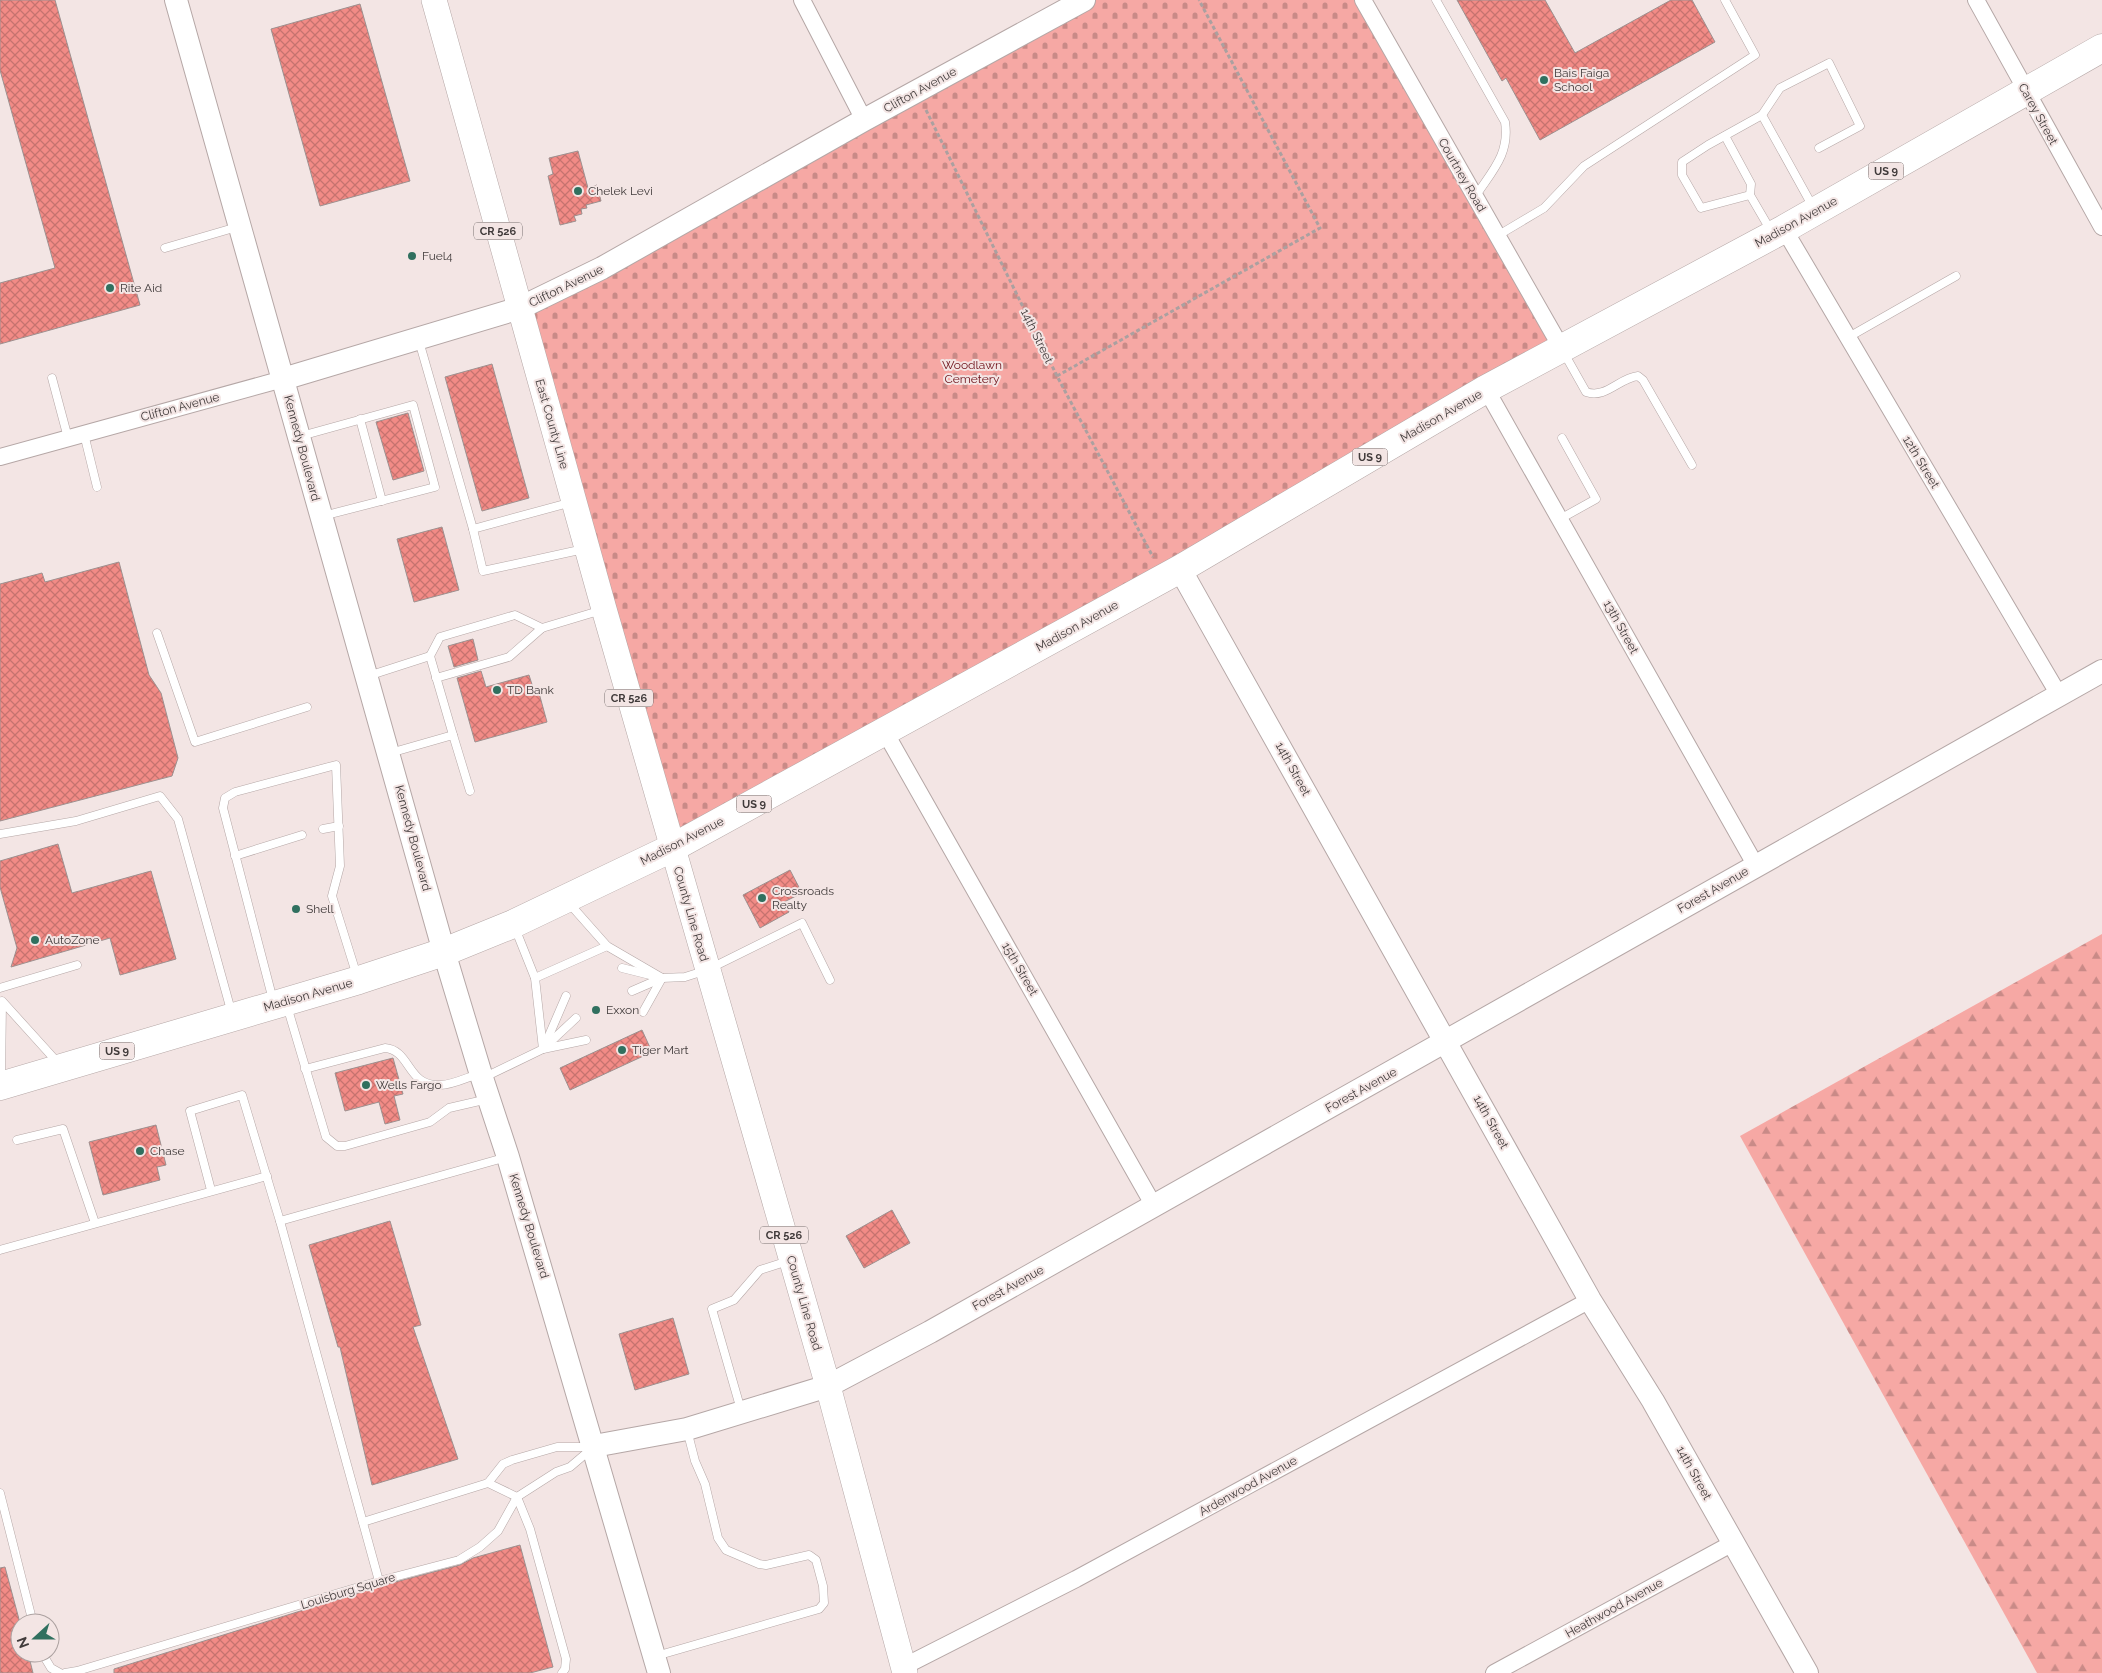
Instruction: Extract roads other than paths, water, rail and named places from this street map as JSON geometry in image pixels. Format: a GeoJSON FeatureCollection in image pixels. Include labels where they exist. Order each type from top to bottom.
{"type":"FeatureCollection","features":[{"type":"Feature","properties":{"kind":"highway","name":"Madison Avenue"},"geometry":{"type":"LineString","coordinates":[[0,1086],[359,980],[444,952],[513,924],[672,848],[1172,573],[1486,389],[1816,211],[2102,48]]}},
{"type":"Feature","properties":{"kind":"main road","name":"East County Line"},"geometry":{"type":"LineString","coordinates":[[434,0],[586,548],[672,848]]}},
{"type":"Feature","properties":{"kind":"main road","name":"County Line Road"},"geometry":{"type":"LineString","coordinates":[[672,848],[828,1386],[904,1670]]}},
{"type":"Feature","properties":{"kind":"street","name":"Kennedy Boulevard"},"geometry":{"type":"LineString","coordinates":[[176,0],[298,437],[390,753],[444,952],[508,1157],[657,1665]]}},
{"type":"Feature","properties":{"kind":"street"},"geometry":{"type":"LineString","coordinates":[[802,0],[864,120]]}},
{"type":"Feature","properties":{"kind":"street","name":"Courtney Road"},"geometry":{"type":"LineString","coordinates":[[1363,0],[1562,349]]}},
{"type":"Feature","properties":{"kind":"street","name":"Carey Street"},"geometry":{"type":"LineString","coordinates":[[1976,0],[2102,227]]}},
{"type":"Feature","properties":{"kind":"street","name":"Clifton Avenue"},"geometry":{"type":"LineString","coordinates":[[0,457],[283,379],[520,308],[602,268],[1078,1]]}},
{"type":"Feature","properties":{"kind":"street","name":"12th Street"},"geometry":{"type":"LineString","coordinates":[[1778,232],[1847,338],[2059,695]]}},
{"type":"Feature","properties":{"kind":"street","name":"13th Street"},"geometry":{"type":"LineString","coordinates":[[1486,389],[1756,866]]}},
{"type":"Feature","properties":{"kind":"street","name":"14th Street"},"geometry":{"type":"LineString","coordinates":[[1172,573],[1446,1042],[1590,1300],[1653,1401],[1807,1673]]}},
{"type":"Feature","properties":{"kind":"street","name":"Forest Avenue"},"geometry":{"type":"LineString","coordinates":[[594,1446],[687,1429],[828,1386],[930,1332],[2102,671]]}},
{"type":"Feature","properties":{"kind":"street","name":"15th Street"},"geometry":{"type":"LineString","coordinates":[[885,732],[1154,1206]]}},
{"type":"Feature","properties":{"kind":"street","name":"Ardenwood Avenue"},"geometry":{"type":"LineString","coordinates":[[904,1670],[1076,1579],[1590,1300]]}},
{"type":"Feature","properties":{"kind":"street","name":"Heathwood Avenue"},"geometry":{"type":"LineString","coordinates":[[1494,1673],[1733,1543]]}},
{"type":"Feature","properties":{"kind":"lane"},"geometry":{"type":"LineString","coordinates":[[1436,0],[1505,122],[1507,136],[1505,150],[1475,197]]}},
{"type":"Feature","properties":{"kind":"lane"},"geometry":{"type":"LineString","coordinates":[[1497,236],[1544,208],[1584,166],[1755,55],[1725,0]]}},
{"type":"Feature","properties":{"kind":"lane"},"geometry":{"type":"LineString","coordinates":[[1750,195],[1701,208],[1682,175],[1682,162],[1762,115],[1780,88],[1829,63],[1860,126],[1819,148]]}},
{"type":"Feature","properties":{"kind":"lane"},"geometry":{"type":"LineString","coordinates":[[1762,115],[1816,211]]}},
{"type":"Feature","properties":{"kind":"lane"},"geometry":{"type":"LineString","coordinates":[[1725,136],[1751,184],[1750,195],[1778,232]]}},
{"type":"Feature","properties":{"kind":"lane"},"geometry":{"type":"LineString","coordinates":[[165,248],[239,227]]}},
{"type":"Feature","properties":{"kind":"lane"},"geometry":{"type":"LineString","coordinates":[[1847,338],[1956,276]]}},
{"type":"Feature","properties":{"kind":"lane"},"geometry":{"type":"LineString","coordinates":[[418,339],[473,529],[483,571],[586,548]]}},
{"type":"Feature","properties":{"kind":"lane"},"geometry":{"type":"LineString","coordinates":[[1562,349],[1586,392],[1594,395],[1604,392],[1632,377],[1638,376],[1643,380],[1692,465]]}},
{"type":"Feature","properties":{"kind":"lane"},"geometry":{"type":"LineString","coordinates":[[52,378],[97,486]]}},
{"type":"Feature","properties":{"kind":"lane"},"geometry":{"type":"LineString","coordinates":[[298,437],[413,405],[436,487],[321,516]]}},
{"type":"Feature","properties":{"kind":"lane"},"geometry":{"type":"LineString","coordinates":[[360,419],[382,501]]}},
{"type":"Feature","properties":{"kind":"lane"},"geometry":{"type":"LineString","coordinates":[[1560,520],[1596,499],[1562,438]]}},
{"type":"Feature","properties":{"kind":"lane"},"geometry":{"type":"LineString","coordinates":[[473,529],[574,502]]}},
{"type":"Feature","properties":{"kind":"lane"},"geometry":{"type":"LineString","coordinates":[[436,678],[509,657],[542,628],[604,609]]}},
{"type":"Feature","properties":{"kind":"lane"},"geometry":{"type":"LineString","coordinates":[[470,791],[430,656],[440,637],[514,615],[542,628]]}},
{"type":"Feature","properties":{"kind":"lane"},"geometry":{"type":"LineString","coordinates":[[157,633],[195,742],[307,707]]}},
{"type":"Feature","properties":{"kind":"lane"},"geometry":{"type":"LineString","coordinates":[[368,676],[430,656]]}},
{"type":"Feature","properties":{"kind":"lane"},"geometry":{"type":"LineString","coordinates":[[390,753],[453,735]]}},
{"type":"Feature","properties":{"kind":"lane"},"geometry":{"type":"LineString","coordinates":[[359,980],[332,896],[340,866],[336,765],[234,792],[225,798],[223,808],[235,856],[280,1003],[305,1069],[326,1137],[337,1146],[345,1146],[430,1122],[484,1084],[543,1049],[576,1018]]}},
{"type":"Feature","properties":{"kind":"lane"},"geometry":{"type":"LineString","coordinates":[[0,834],[76,821],[160,796],[178,819],[233,1017]]}},
{"type":"Feature","properties":{"kind":"lane"},"geometry":{"type":"LineString","coordinates":[[323,830],[339,826]]}},
{"type":"Feature","properties":{"kind":"lane"},"geometry":{"type":"LineString","coordinates":[[235,856],[302,836]]}},
{"type":"Feature","properties":{"kind":"lane"},"geometry":{"type":"LineString","coordinates":[[564,899],[607,946],[662,978]]}},
{"type":"Feature","properties":{"kind":"lane"},"geometry":{"type":"LineString","coordinates":[[622,968],[662,978],[685,977],[707,970],[802,923],[830,980]]}},
{"type":"Feature","properties":{"kind":"lane"},"geometry":{"type":"LineString","coordinates":[[513,924],[535,978],[543,1049]]}},
{"type":"Feature","properties":{"kind":"lane"},"geometry":{"type":"LineString","coordinates":[[535,978],[607,946]]}},
{"type":"Feature","properties":{"kind":"lane"},"geometry":{"type":"LineString","coordinates":[[0,988],[78,965]]}},
{"type":"Feature","properties":{"kind":"lane"},"geometry":{"type":"LineString","coordinates":[[632,991],[662,978]]}},
{"type":"Feature","properties":{"kind":"lane"},"geometry":{"type":"LineString","coordinates":[[643,1012],[662,978]]}},
{"type":"Feature","properties":{"kind":"lane"},"geometry":{"type":"LineString","coordinates":[[543,1049],[566,996]]}},
{"type":"Feature","properties":{"kind":"lane"},"geometry":{"type":"LineString","coordinates":[[1,1000],[62,1067]]}},
{"type":"Feature","properties":{"kind":"lane"},"geometry":{"type":"LineString","coordinates":[[0,1086],[1,1000]]}},
{"type":"Feature","properties":{"kind":"lane"},"geometry":{"type":"LineString","coordinates":[[543,1049],[586,1040]]}},
{"type":"Feature","properties":{"kind":"lane"},"geometry":{"type":"LineString","coordinates":[[305,1069],[385,1048],[392,1048],[399,1052],[415,1077],[429,1083],[439,1085],[484,1084]]}},
{"type":"Feature","properties":{"kind":"lane"},"geometry":{"type":"LineString","coordinates":[[212,1190],[190,1111],[242,1095],[280,1220],[380,1581]]}},
{"type":"Feature","properties":{"kind":"lane"},"geometry":{"type":"LineString","coordinates":[[17,1140],[63,1129],[95,1223]]}},
{"type":"Feature","properties":{"kind":"lane"},"geometry":{"type":"LineString","coordinates":[[280,1220],[396,1186],[508,1157]]}},
{"type":"Feature","properties":{"kind":"lane"},"geometry":{"type":"LineString","coordinates":[[0,1250],[267,1176]]}},
{"type":"Feature","properties":{"kind":"lane"},"geometry":{"type":"LineString","coordinates":[[741,1412],[712,1309],[734,1300],[760,1270],[792,1260]]}},
{"type":"Feature","properties":{"kind":"lane"},"geometry":{"type":"LineString","coordinates":[[657,1665],[819,1609],[824,1603],[823,1586],[816,1560],[809,1555],[766,1565],[759,1564],[726,1550],[718,1538],[705,1484],[694,1461],[687,1429]]}},
{"type":"Feature","properties":{"kind":"lane"},"geometry":{"type":"LineString","coordinates":[[363,1522],[488,1483],[503,1464],[512,1460],[557,1447],[594,1446]]}},
{"type":"Feature","properties":{"kind":"lane","name":"Louisburg Square"},"geometry":{"type":"LineString","coordinates":[[65,1673],[137,1654],[380,1581],[458,1560],[480,1547],[498,1531],[517,1497],[556,1472],[570,1467],[594,1446]]}},
{"type":"Feature","properties":{"kind":"lane"},"geometry":{"type":"LineString","coordinates":[[488,1483],[517,1497],[530,1529],[566,1660],[565,1669],[562,1673]]}},
{"type":"Feature","properties":{"kind":"lane"},"geometry":{"type":"LineString","coordinates":[[0,1493],[30,1613]]}},
{"type":"Feature","properties":{"kind":"lane"},"geometry":{"type":"LineString","coordinates":[[51,1671],[60,1673]]}},
{"type":"Feature","properties":{"kind":"place","name":"Bais Faiga School"},"geometry":{"type":"Point","coordinates":[1544,80]}},
{"type":"Feature","properties":{"kind":"place","name":"Chelek Levi"},"geometry":{"type":"Point","coordinates":[578,191]}},
{"type":"Feature","properties":{"kind":"place","name":"Fuel4"},"geometry":{"type":"Point","coordinates":[412,256]}},
{"type":"Feature","properties":{"kind":"place","name":"Rite Aid"},"geometry":{"type":"Point","coordinates":[110,288]}},
{"type":"Feature","properties":{"kind":"place","name":"TD Bank"},"geometry":{"type":"Point","coordinates":[497,690]}},
{"type":"Feature","properties":{"kind":"place","name":"Crossroads Realty"},"geometry":{"type":"Point","coordinates":[762,898]}},
{"type":"Feature","properties":{"kind":"place","name":"Shell"},"geometry":{"type":"Point","coordinates":[296,909]}},
{"type":"Feature","properties":{"kind":"place","name":"AutoZone"},"geometry":{"type":"Point","coordinates":[35,940]}},
{"type":"Feature","properties":{"kind":"place","name":"Exxon"},"geometry":{"type":"Point","coordinates":[596,1010]}},
{"type":"Feature","properties":{"kind":"place","name":"Tiger Mart"},"geometry":{"type":"Point","coordinates":[622,1050]}},
{"type":"Feature","properties":{"kind":"place","name":"Wells Fargo"},"geometry":{"type":"Point","coordinates":[366,1085]}},
{"type":"Feature","properties":{"kind":"place","name":"Chase"},"geometry":{"type":"Point","coordinates":[140,1151]}},
{"type":"Feature","properties":{"kind":"park label","name":"Woodlawn Cemetery"},"geometry":{"type":"Point","coordinates":[972,372]}}]}
